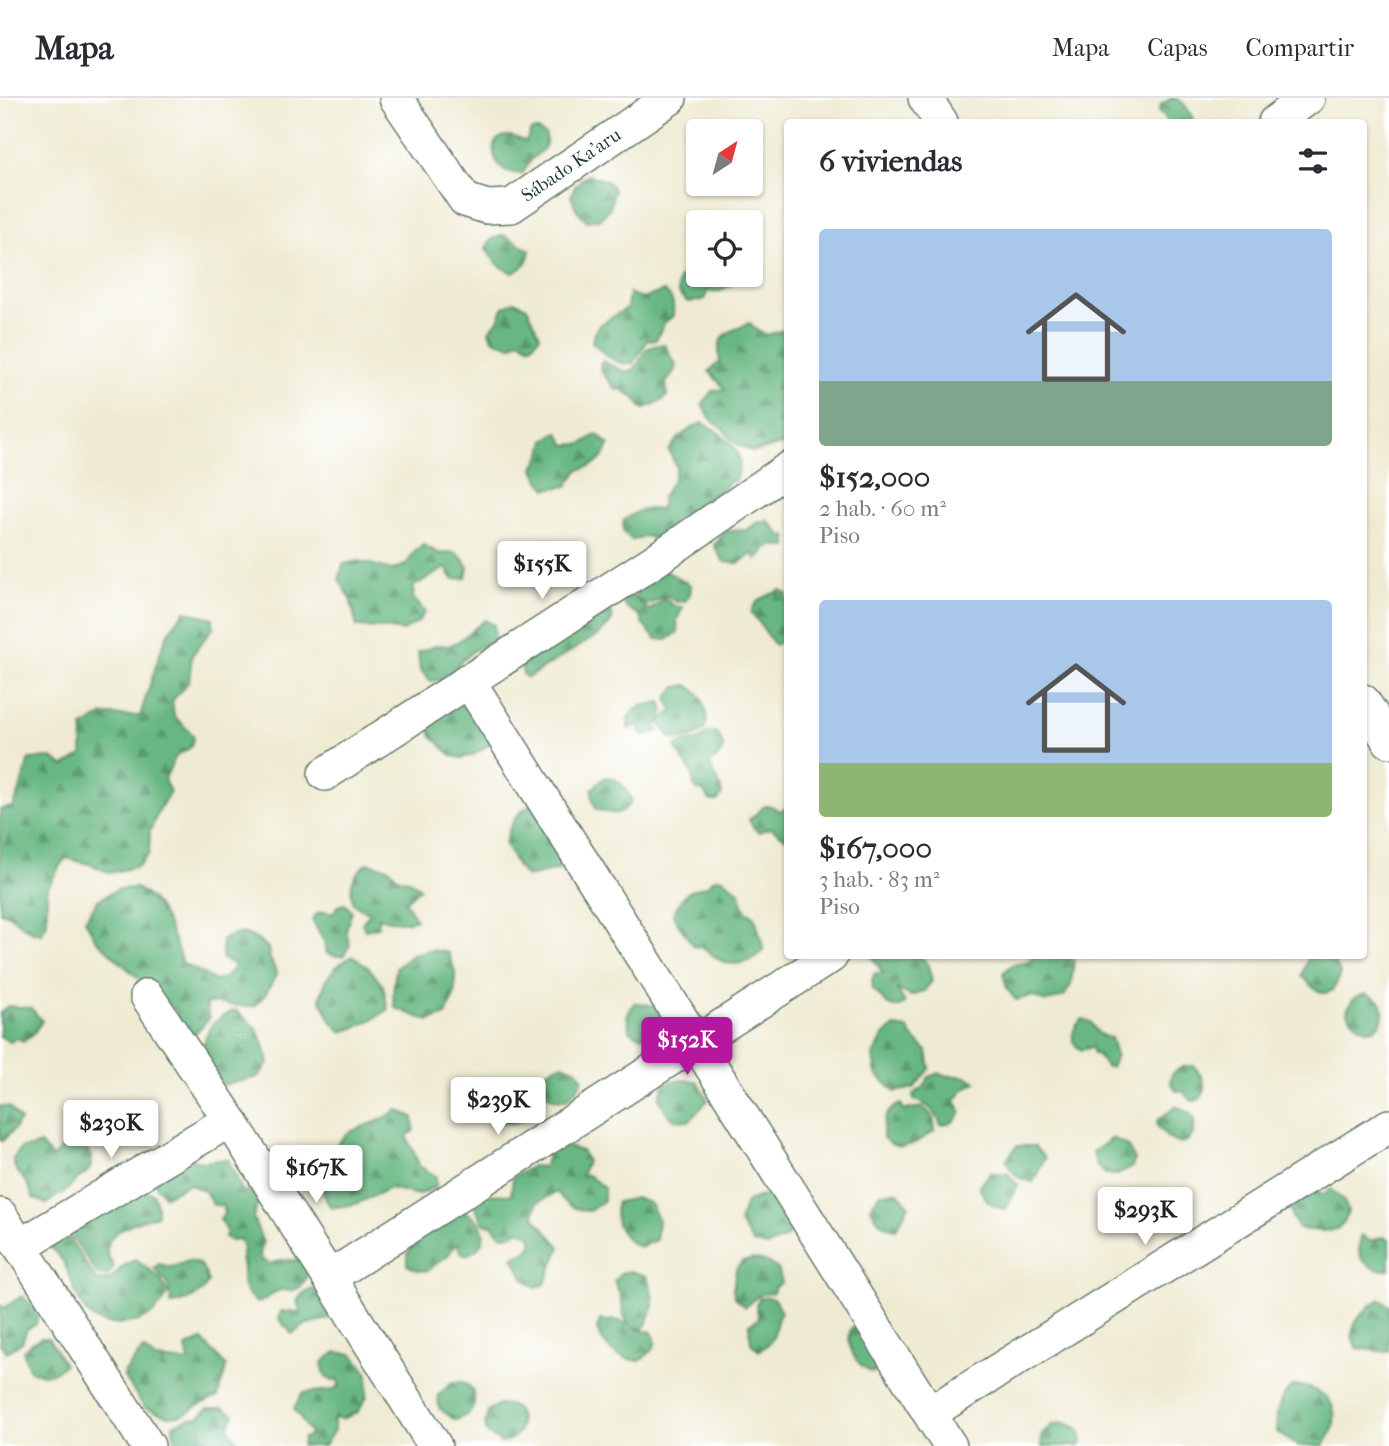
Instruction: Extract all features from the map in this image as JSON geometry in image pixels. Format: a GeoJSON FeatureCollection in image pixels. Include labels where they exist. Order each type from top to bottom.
{"type":"FeatureCollection","features":[{"type":"Feature","properties":{"kind":"street","name":"Sábado Ka'aru"},"geometry":{"type":"LineString","coordinates":[[396,98],[465,200],[486,207],[511,206],[670,98]]}},
{"type":"Feature","properties":{"kind":"street"},"geometry":{"type":"LineString","coordinates":[[925,98],[939,119]]}},
{"type":"Feature","properties":{"kind":"street"},"geometry":{"type":"LineString","coordinates":[[1279,119],[1308,98]]}},
{"type":"Feature","properties":{"kind":"street"},"geometry":{"type":"LineString","coordinates":[[325,774],[654,561],[784,472]]}},
{"type":"Feature","properties":{"kind":"street"},"geometry":{"type":"LineString","coordinates":[[468,680],[950,1446]]}},
{"type":"Feature","properties":{"kind":"street"},"geometry":{"type":"LineString","coordinates":[[1367,707],[1389,741]]}},
{"type":"Feature","properties":{"kind":"street"},"geometry":{"type":"LineString","coordinates":[[330,1277],[826,959]]}},
{"type":"Feature","properties":{"kind":"street"},"geometry":{"type":"LineString","coordinates":[[147,996],[330,1277],[424,1443]]}},
{"type":"Feature","properties":{"kind":"street"},"geometry":{"type":"LineString","coordinates":[[148,1446],[6,1227],[230,1120]]}},
{"type":"Feature","properties":{"kind":"street"},"geometry":{"type":"LineString","coordinates":[[930,1413],[1389,1126]]}},
{"type":"Feature","properties":{"kind":"green space"},"geometry":{"type":"Polygon","coordinates":[[[1172,98],[1176,99],[1183,103],[1192,119],[1166,119],[1159,112],[1161,104],[1172,98]]]}},
{"type":"Feature","properties":{"kind":"green space"},"geometry":{"type":"Polygon","coordinates":[[[531,130],[538,130],[546,135],[545,147],[532,159],[522,174],[505,170],[494,155],[494,144],[502,137],[509,136],[526,142],[531,130]]]}},
{"type":"Feature","properties":{"kind":"green space"},"geometry":{"type":"Polygon","coordinates":[[[588,175],[606,181],[614,189],[610,208],[600,219],[587,221],[577,210],[571,196],[577,184],[588,175]]]}},
{"type":"Feature","properties":{"kind":"green space"},"geometry":{"type":"Polygon","coordinates":[[[502,235],[530,250],[525,264],[513,273],[497,263],[486,248],[491,240],[502,235]]]}},
{"type":"Feature","properties":{"kind":"green space"},"geometry":{"type":"Polygon","coordinates":[[[686,274],[686,287],[728,287],[711,292],[707,289],[706,298],[688,302],[679,292],[679,278],[686,274]]]}},
{"type":"Feature","properties":{"kind":"green space"},"geometry":{"type":"Polygon","coordinates":[[[664,291],[672,302],[673,316],[664,323],[656,340],[648,340],[633,363],[616,361],[592,342],[598,326],[627,308],[629,293],[642,299],[664,291]]]}},
{"type":"Feature","properties":{"kind":"green space"},"geometry":{"type":"Polygon","coordinates":[[[514,301],[527,307],[540,336],[531,346],[520,340],[510,346],[496,341],[489,331],[499,319],[503,308],[514,301]]]}},
{"type":"Feature","properties":{"kind":"green space"},"geometry":{"type":"Polygon","coordinates":[[[750,323],[766,335],[784,330],[782,445],[753,452],[735,443],[712,420],[702,405],[712,391],[725,389],[709,371],[720,362],[719,346],[729,332],[750,323]]]}},
{"type":"Feature","properties":{"kind":"green space"},"geometry":{"type":"Polygon","coordinates":[[[664,344],[676,364],[666,383],[667,396],[644,409],[633,396],[622,389],[616,390],[601,371],[600,364],[603,361],[624,371],[633,370],[647,349],[664,344]]]}},
{"type":"Feature","properties":{"kind":"green space"},"geometry":{"type":"Polygon","coordinates":[[[703,423],[724,437],[737,452],[740,464],[735,480],[700,505],[691,522],[662,542],[647,536],[632,540],[623,532],[623,521],[640,511],[660,510],[662,497],[677,468],[669,451],[683,434],[703,423]]]}},
{"type":"Feature","properties":{"kind":"green space"},"geometry":{"type":"Polygon","coordinates":[[[558,432],[566,445],[582,444],[597,434],[609,445],[601,459],[578,470],[567,486],[547,489],[534,468],[542,454],[545,440],[558,432]]]}},
{"type":"Feature","properties":{"kind":"green space"},"geometry":{"type":"Polygon","coordinates":[[[767,520],[784,536],[784,546],[775,545],[765,548],[756,559],[754,553],[739,563],[724,562],[714,545],[726,531],[747,530],[758,522],[767,520]]]}},
{"type":"Feature","properties":{"kind":"green space"},"geometry":{"type":"Polygon","coordinates":[[[423,545],[440,554],[454,552],[460,556],[468,567],[466,578],[453,579],[446,568],[414,586],[413,598],[425,612],[418,622],[403,631],[357,627],[350,598],[339,579],[343,564],[359,561],[392,570],[406,565],[423,545]]]}},
{"type":"Feature","properties":{"kind":"green space"},"geometry":{"type":"Polygon","coordinates":[[[664,570],[691,585],[690,594],[685,601],[676,602],[667,596],[646,605],[636,598],[636,585],[664,570]]]}},
{"type":"Feature","properties":{"kind":"green space"},"geometry":{"type":"Polygon","coordinates":[[[782,590],[784,592],[784,639],[775,645],[751,613],[759,600],[782,590]]]}},
{"type":"Feature","properties":{"kind":"green space"},"geometry":{"type":"Polygon","coordinates":[[[629,591],[649,610],[665,599],[674,606],[683,607],[677,620],[678,632],[667,640],[656,639],[643,625],[640,616],[626,607],[621,599],[629,591]]]}},
{"type":"Feature","properties":{"kind":"green space"},"geometry":{"type":"Polygon","coordinates":[[[603,609],[611,611],[612,618],[601,633],[527,678],[523,674],[521,665],[603,609]]]}},
{"type":"Feature","properties":{"kind":"green space"},"geometry":{"type":"Polygon","coordinates":[[[185,611],[213,618],[213,628],[192,655],[189,681],[172,701],[174,716],[194,736],[191,747],[176,756],[164,780],[170,792],[150,831],[149,854],[138,866],[110,873],[66,858],[47,890],[47,923],[41,934],[34,933],[0,912],[0,809],[13,807],[29,759],[52,758],[64,766],[82,755],[83,727],[103,715],[140,716],[168,633],[185,611]]]}},
{"type":"Feature","properties":{"kind":"green space"},"geometry":{"type":"Polygon","coordinates":[[[485,620],[494,625],[495,642],[474,650],[447,679],[431,681],[420,670],[418,652],[438,645],[449,646],[485,620]]]}},
{"type":"Feature","properties":{"kind":"green space"},"geometry":{"type":"Polygon","coordinates":[[[687,685],[702,699],[707,720],[698,735],[672,739],[659,723],[673,710],[667,699],[676,687],[687,685]]]}},
{"type":"Feature","properties":{"kind":"green space"},"geometry":{"type":"Polygon","coordinates":[[[661,702],[663,715],[656,725],[659,731],[645,735],[637,725],[628,729],[628,717],[637,709],[661,702]]]}},
{"type":"Feature","properties":{"kind":"green space"},"geometry":{"type":"Polygon","coordinates":[[[456,703],[477,704],[493,742],[473,755],[462,758],[452,756],[432,736],[429,727],[439,714],[456,703]]]}},
{"type":"Feature","properties":{"kind":"green space"},"geometry":{"type":"Polygon","coordinates":[[[708,732],[716,732],[723,746],[719,756],[710,763],[722,795],[717,801],[711,801],[702,790],[697,790],[692,773],[675,747],[684,742],[698,741],[708,732]]]}},
{"type":"Feature","properties":{"kind":"green space"},"geometry":{"type":"Polygon","coordinates":[[[606,777],[619,782],[632,801],[620,812],[596,809],[592,790],[606,777]]]}},
{"type":"Feature","properties":{"kind":"green space"},"geometry":{"type":"Polygon","coordinates":[[[538,801],[572,855],[562,869],[527,877],[517,867],[505,843],[516,818],[524,809],[538,801]]]}},
{"type":"Feature","properties":{"kind":"green space"},"geometry":{"type":"Polygon","coordinates":[[[765,806],[772,806],[779,811],[784,809],[784,837],[771,828],[758,832],[749,820],[765,806]]]}},
{"type":"Feature","properties":{"kind":"green space"},"geometry":{"type":"Polygon","coordinates":[[[368,863],[389,868],[398,878],[409,880],[420,888],[405,901],[416,919],[402,922],[378,917],[378,927],[365,930],[362,923],[370,913],[353,903],[351,890],[355,876],[368,863]]]}},
{"type":"Feature","properties":{"kind":"green space"},"geometry":{"type":"Polygon","coordinates":[[[715,878],[723,879],[739,891],[745,910],[753,915],[756,921],[763,950],[748,961],[729,963],[704,948],[693,946],[673,914],[685,895],[707,886],[715,878]]]}},
{"type":"Feature","properties":{"kind":"green space"},"geometry":{"type":"Polygon","coordinates":[[[136,888],[146,894],[160,911],[182,963],[215,981],[226,977],[235,965],[222,959],[222,940],[236,934],[246,934],[268,948],[277,974],[255,1006],[206,1003],[209,1019],[194,1034],[183,1027],[176,1015],[177,1011],[97,941],[85,920],[98,900],[118,889],[136,888]]]}},
{"type":"Feature","properties":{"kind":"green space"},"geometry":{"type":"Polygon","coordinates":[[[345,904],[352,911],[346,931],[350,945],[343,956],[327,954],[325,943],[312,920],[318,913],[331,914],[345,904]]]}},
{"type":"Feature","properties":{"kind":"green space"},"geometry":{"type":"Polygon","coordinates":[[[430,950],[448,952],[455,972],[455,993],[446,1015],[429,1021],[395,1008],[393,994],[396,968],[412,955],[430,950]]]}},
{"type":"Feature","properties":{"kind":"green space"},"geometry":{"type":"Polygon","coordinates":[[[353,956],[370,969],[383,986],[388,1010],[366,1023],[342,1032],[332,1022],[320,998],[331,972],[353,956]]]}},
{"type":"Feature","properties":{"kind":"green space"},"geometry":{"type":"Polygon","coordinates":[[[873,959],[923,959],[928,965],[932,981],[924,991],[911,996],[897,989],[905,1003],[900,1007],[884,1002],[873,990],[872,980],[875,973],[883,973],[873,959]]]}},
{"type":"Feature","properties":{"kind":"green space"},"geometry":{"type":"Polygon","coordinates":[[[1030,959],[1072,959],[1071,985],[1064,996],[1046,1002],[1032,996],[1016,1000],[1007,989],[1003,973],[1012,965],[1029,962],[1030,959]]]}},
{"type":"Feature","properties":{"kind":"green space"},"geometry":{"type":"Polygon","coordinates":[[[1308,959],[1327,959],[1335,963],[1340,973],[1333,989],[1324,993],[1313,987],[1302,975],[1308,959]]]}},
{"type":"Feature","properties":{"kind":"green space"},"geometry":{"type":"Polygon","coordinates":[[[1366,994],[1381,1002],[1383,1009],[1381,1022],[1372,1030],[1357,1024],[1347,1013],[1354,998],[1366,994]]]}},
{"type":"Feature","properties":{"kind":"green space"},"geometry":{"type":"Polygon","coordinates":[[[634,1003],[659,1008],[666,1017],[667,1032],[648,1037],[630,1031],[627,1016],[634,1003]]]}},
{"type":"Feature","properties":{"kind":"green space"},"geometry":{"type":"Polygon","coordinates":[[[8,1006],[31,1008],[42,1021],[24,1041],[17,1038],[10,1042],[0,1036],[0,1013],[8,1006]]]}},
{"type":"Feature","properties":{"kind":"green space"},"geometry":{"type":"Polygon","coordinates":[[[235,1010],[258,1032],[269,1063],[258,1077],[223,1085],[201,1052],[212,1026],[235,1010]]]}},
{"type":"Feature","properties":{"kind":"green space"},"geometry":{"type":"Polygon","coordinates":[[[1083,1019],[1091,1022],[1101,1035],[1111,1038],[1116,1055],[1111,1067],[1106,1067],[1098,1055],[1094,1054],[1092,1047],[1082,1050],[1074,1043],[1074,1030],[1083,1019]]]}},
{"type":"Feature","properties":{"kind":"green space"},"geometry":{"type":"Polygon","coordinates":[[[894,1027],[908,1029],[927,1051],[930,1068],[914,1088],[895,1092],[876,1074],[873,1056],[884,1035],[894,1027]]]}},
{"type":"Feature","properties":{"kind":"green space"},"geometry":{"type":"Polygon","coordinates":[[[563,1064],[577,1070],[583,1079],[570,1097],[561,1100],[542,1091],[540,1077],[563,1064]]]}},
{"type":"Feature","properties":{"kind":"green space"},"geometry":{"type":"Polygon","coordinates":[[[1194,1066],[1204,1084],[1203,1093],[1196,1101],[1188,1098],[1183,1091],[1176,1091],[1171,1082],[1172,1074],[1182,1067],[1194,1066]]]}},
{"type":"Feature","properties":{"kind":"green space"},"geometry":{"type":"Polygon","coordinates":[[[938,1073],[966,1077],[976,1082],[963,1090],[955,1101],[961,1111],[956,1120],[941,1125],[931,1109],[914,1100],[913,1094],[924,1087],[929,1077],[938,1073]]]}},
{"type":"Feature","properties":{"kind":"green space"},"geometry":{"type":"Polygon","coordinates":[[[676,1080],[697,1081],[708,1100],[689,1121],[670,1116],[659,1098],[664,1085],[676,1080]]]}},
{"type":"Feature","properties":{"kind":"green space"},"geometry":{"type":"Polygon","coordinates":[[[511,1088],[527,1093],[536,1108],[525,1118],[507,1123],[502,1122],[494,1109],[495,1095],[511,1088]]]}},
{"type":"Feature","properties":{"kind":"green space"},"geometry":{"type":"Polygon","coordinates":[[[901,1104],[904,1111],[923,1107],[933,1117],[935,1130],[915,1143],[904,1146],[893,1145],[883,1138],[886,1117],[891,1109],[901,1104]]]}},
{"type":"Feature","properties":{"kind":"green space"},"geometry":{"type":"Polygon","coordinates":[[[0,1106],[9,1107],[20,1120],[2,1141],[0,1140],[0,1106]]]}},
{"type":"Feature","properties":{"kind":"green space"},"geometry":{"type":"Polygon","coordinates":[[[1176,1106],[1189,1113],[1194,1125],[1189,1139],[1179,1143],[1170,1140],[1157,1125],[1158,1120],[1176,1106]]]}},
{"type":"Feature","properties":{"kind":"green space"},"geometry":{"type":"Polygon","coordinates":[[[397,1110],[413,1117],[414,1130],[407,1136],[408,1140],[419,1166],[436,1176],[436,1187],[418,1195],[390,1188],[356,1204],[331,1208],[324,1193],[322,1178],[327,1164],[339,1153],[336,1146],[354,1130],[379,1121],[397,1110]]]}},
{"type":"Feature","properties":{"kind":"green space"},"geometry":{"type":"Polygon","coordinates":[[[1113,1138],[1127,1146],[1135,1160],[1131,1168],[1117,1175],[1105,1174],[1096,1165],[1093,1152],[1113,1138]]]}},
{"type":"Feature","properties":{"kind":"green space"},"geometry":{"type":"Polygon","coordinates":[[[79,1141],[91,1156],[90,1169],[47,1204],[33,1198],[28,1185],[15,1168],[13,1159],[21,1148],[40,1144],[52,1157],[69,1143],[79,1141]]]}},
{"type":"Feature","properties":{"kind":"green space"},"geometry":{"type":"Polygon","coordinates":[[[553,1146],[582,1151],[587,1161],[581,1176],[588,1175],[604,1188],[604,1200],[590,1211],[571,1206],[557,1192],[536,1203],[534,1217],[560,1247],[545,1284],[536,1288],[524,1279],[513,1257],[527,1251],[533,1244],[530,1235],[519,1230],[514,1234],[501,1235],[492,1225],[484,1224],[474,1205],[479,1194],[511,1195],[513,1177],[532,1166],[543,1167],[553,1146]]]}},
{"type":"Feature","properties":{"kind":"green space"},"geometry":{"type":"Polygon","coordinates":[[[1017,1146],[1034,1146],[1045,1158],[1033,1182],[1016,1175],[1006,1160],[1017,1146]]]}},
{"type":"Feature","properties":{"kind":"green space"},"geometry":{"type":"Polygon","coordinates":[[[187,1157],[202,1162],[228,1159],[242,1190],[258,1194],[253,1217],[263,1243],[260,1253],[262,1260],[270,1264],[279,1260],[308,1261],[307,1274],[301,1286],[294,1290],[277,1291],[257,1303],[246,1292],[242,1281],[243,1249],[240,1239],[231,1241],[225,1237],[227,1231],[220,1219],[224,1215],[223,1206],[212,1204],[205,1191],[189,1184],[165,1196],[156,1186],[154,1173],[187,1157]]]}},
{"type":"Feature","properties":{"kind":"green space"},"geometry":{"type":"Polygon","coordinates":[[[990,1173],[1007,1173],[1018,1185],[1005,1209],[989,1202],[979,1187],[990,1173]]]}},
{"type":"Feature","properties":{"kind":"green space"},"geometry":{"type":"Polygon","coordinates":[[[1316,1188],[1323,1195],[1331,1189],[1344,1201],[1348,1212],[1344,1223],[1334,1230],[1300,1229],[1291,1213],[1290,1200],[1316,1188]]]}},
{"type":"Feature","properties":{"kind":"green space"},"geometry":{"type":"Polygon","coordinates":[[[142,1190],[153,1193],[157,1215],[126,1227],[113,1237],[108,1243],[107,1251],[114,1267],[107,1276],[98,1275],[74,1239],[72,1226],[142,1190]]]}},
{"type":"Feature","properties":{"kind":"green space"},"geometry":{"type":"Polygon","coordinates":[[[898,1192],[909,1205],[896,1229],[880,1222],[870,1207],[881,1193],[898,1192]]]}},
{"type":"Feature","properties":{"kind":"green space"},"geometry":{"type":"Polygon","coordinates":[[[766,1194],[791,1213],[792,1227],[786,1238],[767,1246],[753,1243],[739,1222],[746,1202],[766,1194]]]}},
{"type":"Feature","properties":{"kind":"green space"},"geometry":{"type":"Polygon","coordinates":[[[635,1198],[650,1203],[658,1219],[656,1240],[640,1247],[623,1235],[616,1216],[617,1202],[635,1198]]]}},
{"type":"Feature","properties":{"kind":"green space"},"geometry":{"type":"Polygon","coordinates":[[[461,1209],[476,1219],[483,1230],[480,1245],[465,1255],[459,1250],[459,1243],[427,1271],[407,1265],[407,1254],[414,1243],[461,1209]]]}},
{"type":"Feature","properties":{"kind":"green space"},"geometry":{"type":"Polygon","coordinates":[[[70,1235],[96,1280],[109,1280],[135,1259],[160,1278],[168,1294],[161,1306],[146,1318],[134,1322],[108,1324],[96,1320],[83,1307],[63,1261],[50,1247],[70,1235]]]}},
{"type":"Feature","properties":{"kind":"green space"},"geometry":{"type":"Polygon","coordinates":[[[1362,1235],[1370,1241],[1383,1237],[1389,1239],[1389,1270],[1373,1268],[1364,1262],[1359,1253],[1362,1235]]]}},
{"type":"Feature","properties":{"kind":"green space"},"geometry":{"type":"Polygon","coordinates":[[[753,1259],[778,1269],[782,1282],[774,1288],[773,1293],[760,1294],[745,1307],[736,1299],[733,1290],[736,1269],[742,1262],[753,1259]]]}},
{"type":"Feature","properties":{"kind":"green space"},"geometry":{"type":"Polygon","coordinates":[[[189,1261],[202,1267],[208,1282],[197,1295],[171,1305],[167,1284],[154,1268],[159,1264],[172,1267],[189,1261]]]}},
{"type":"Feature","properties":{"kind":"green space"},"geometry":{"type":"Polygon","coordinates":[[[630,1271],[646,1276],[652,1296],[652,1309],[643,1329],[634,1327],[652,1332],[656,1342],[652,1351],[640,1361],[619,1356],[604,1343],[597,1329],[600,1320],[616,1320],[629,1324],[614,1282],[621,1273],[630,1271]]]}},
{"type":"Feature","properties":{"kind":"green space"},"geometry":{"type":"Polygon","coordinates":[[[316,1289],[324,1291],[336,1315],[307,1324],[292,1334],[279,1319],[281,1311],[301,1313],[297,1301],[305,1292],[316,1289]]]}},
{"type":"Feature","properties":{"kind":"green space"},"geometry":{"type":"Polygon","coordinates":[[[22,1296],[36,1312],[36,1324],[27,1329],[22,1342],[7,1352],[0,1344],[0,1305],[4,1308],[22,1296]]]}},
{"type":"Feature","properties":{"kind":"green space"},"geometry":{"type":"Polygon","coordinates":[[[760,1297],[774,1300],[781,1312],[771,1342],[759,1351],[751,1343],[749,1324],[759,1319],[756,1305],[760,1297]]]}},
{"type":"Feature","properties":{"kind":"green space"},"geometry":{"type":"Polygon","coordinates":[[[1380,1299],[1389,1306],[1389,1352],[1357,1348],[1352,1333],[1354,1326],[1362,1314],[1380,1299]]]}},
{"type":"Feature","properties":{"kind":"green space"},"geometry":{"type":"Polygon","coordinates":[[[869,1324],[890,1365],[873,1373],[862,1366],[853,1355],[850,1342],[851,1328],[869,1324]]]}},
{"type":"Feature","properties":{"kind":"green space"},"geometry":{"type":"Polygon","coordinates":[[[41,1338],[49,1338],[64,1365],[55,1372],[44,1374],[30,1371],[23,1351],[41,1338]]]}},
{"type":"Feature","properties":{"kind":"green space"},"geometry":{"type":"Polygon","coordinates":[[[202,1340],[226,1366],[218,1397],[183,1415],[169,1416],[145,1408],[124,1377],[143,1349],[155,1359],[189,1362],[186,1347],[202,1340]]]}},
{"type":"Feature","properties":{"kind":"green space"},"geometry":{"type":"Polygon","coordinates":[[[336,1352],[353,1354],[368,1374],[367,1396],[358,1412],[342,1419],[334,1418],[334,1430],[324,1446],[302,1446],[303,1438],[311,1435],[294,1409],[302,1393],[334,1390],[340,1384],[325,1375],[322,1363],[336,1352]]]}},
{"type":"Feature","properties":{"kind":"green space"},"geometry":{"type":"Polygon","coordinates":[[[453,1382],[468,1385],[474,1400],[468,1414],[455,1420],[439,1408],[438,1395],[453,1382]]]}},
{"type":"Feature","properties":{"kind":"green space"},"geometry":{"type":"Polygon","coordinates":[[[1293,1385],[1320,1393],[1331,1404],[1334,1420],[1331,1433],[1323,1446],[1298,1446],[1277,1433],[1279,1406],[1293,1385]]]}},
{"type":"Feature","properties":{"kind":"green space"},"geometry":{"type":"Polygon","coordinates":[[[499,1405],[514,1408],[519,1415],[520,1424],[515,1436],[501,1443],[487,1433],[485,1424],[489,1410],[499,1405]]]}},
{"type":"Feature","properties":{"kind":"green space"},"geometry":{"type":"Polygon","coordinates":[[[208,1408],[223,1408],[234,1414],[228,1428],[238,1442],[234,1446],[178,1446],[173,1425],[199,1417],[208,1408]]]}},
{"type":"Feature","properties":{"kind":"green space"},"geometry":{"type":"Polygon","coordinates":[[[1065,1423],[1079,1429],[1082,1442],[1080,1446],[1042,1446],[1041,1436],[1053,1424],[1065,1423]]]}}]}
